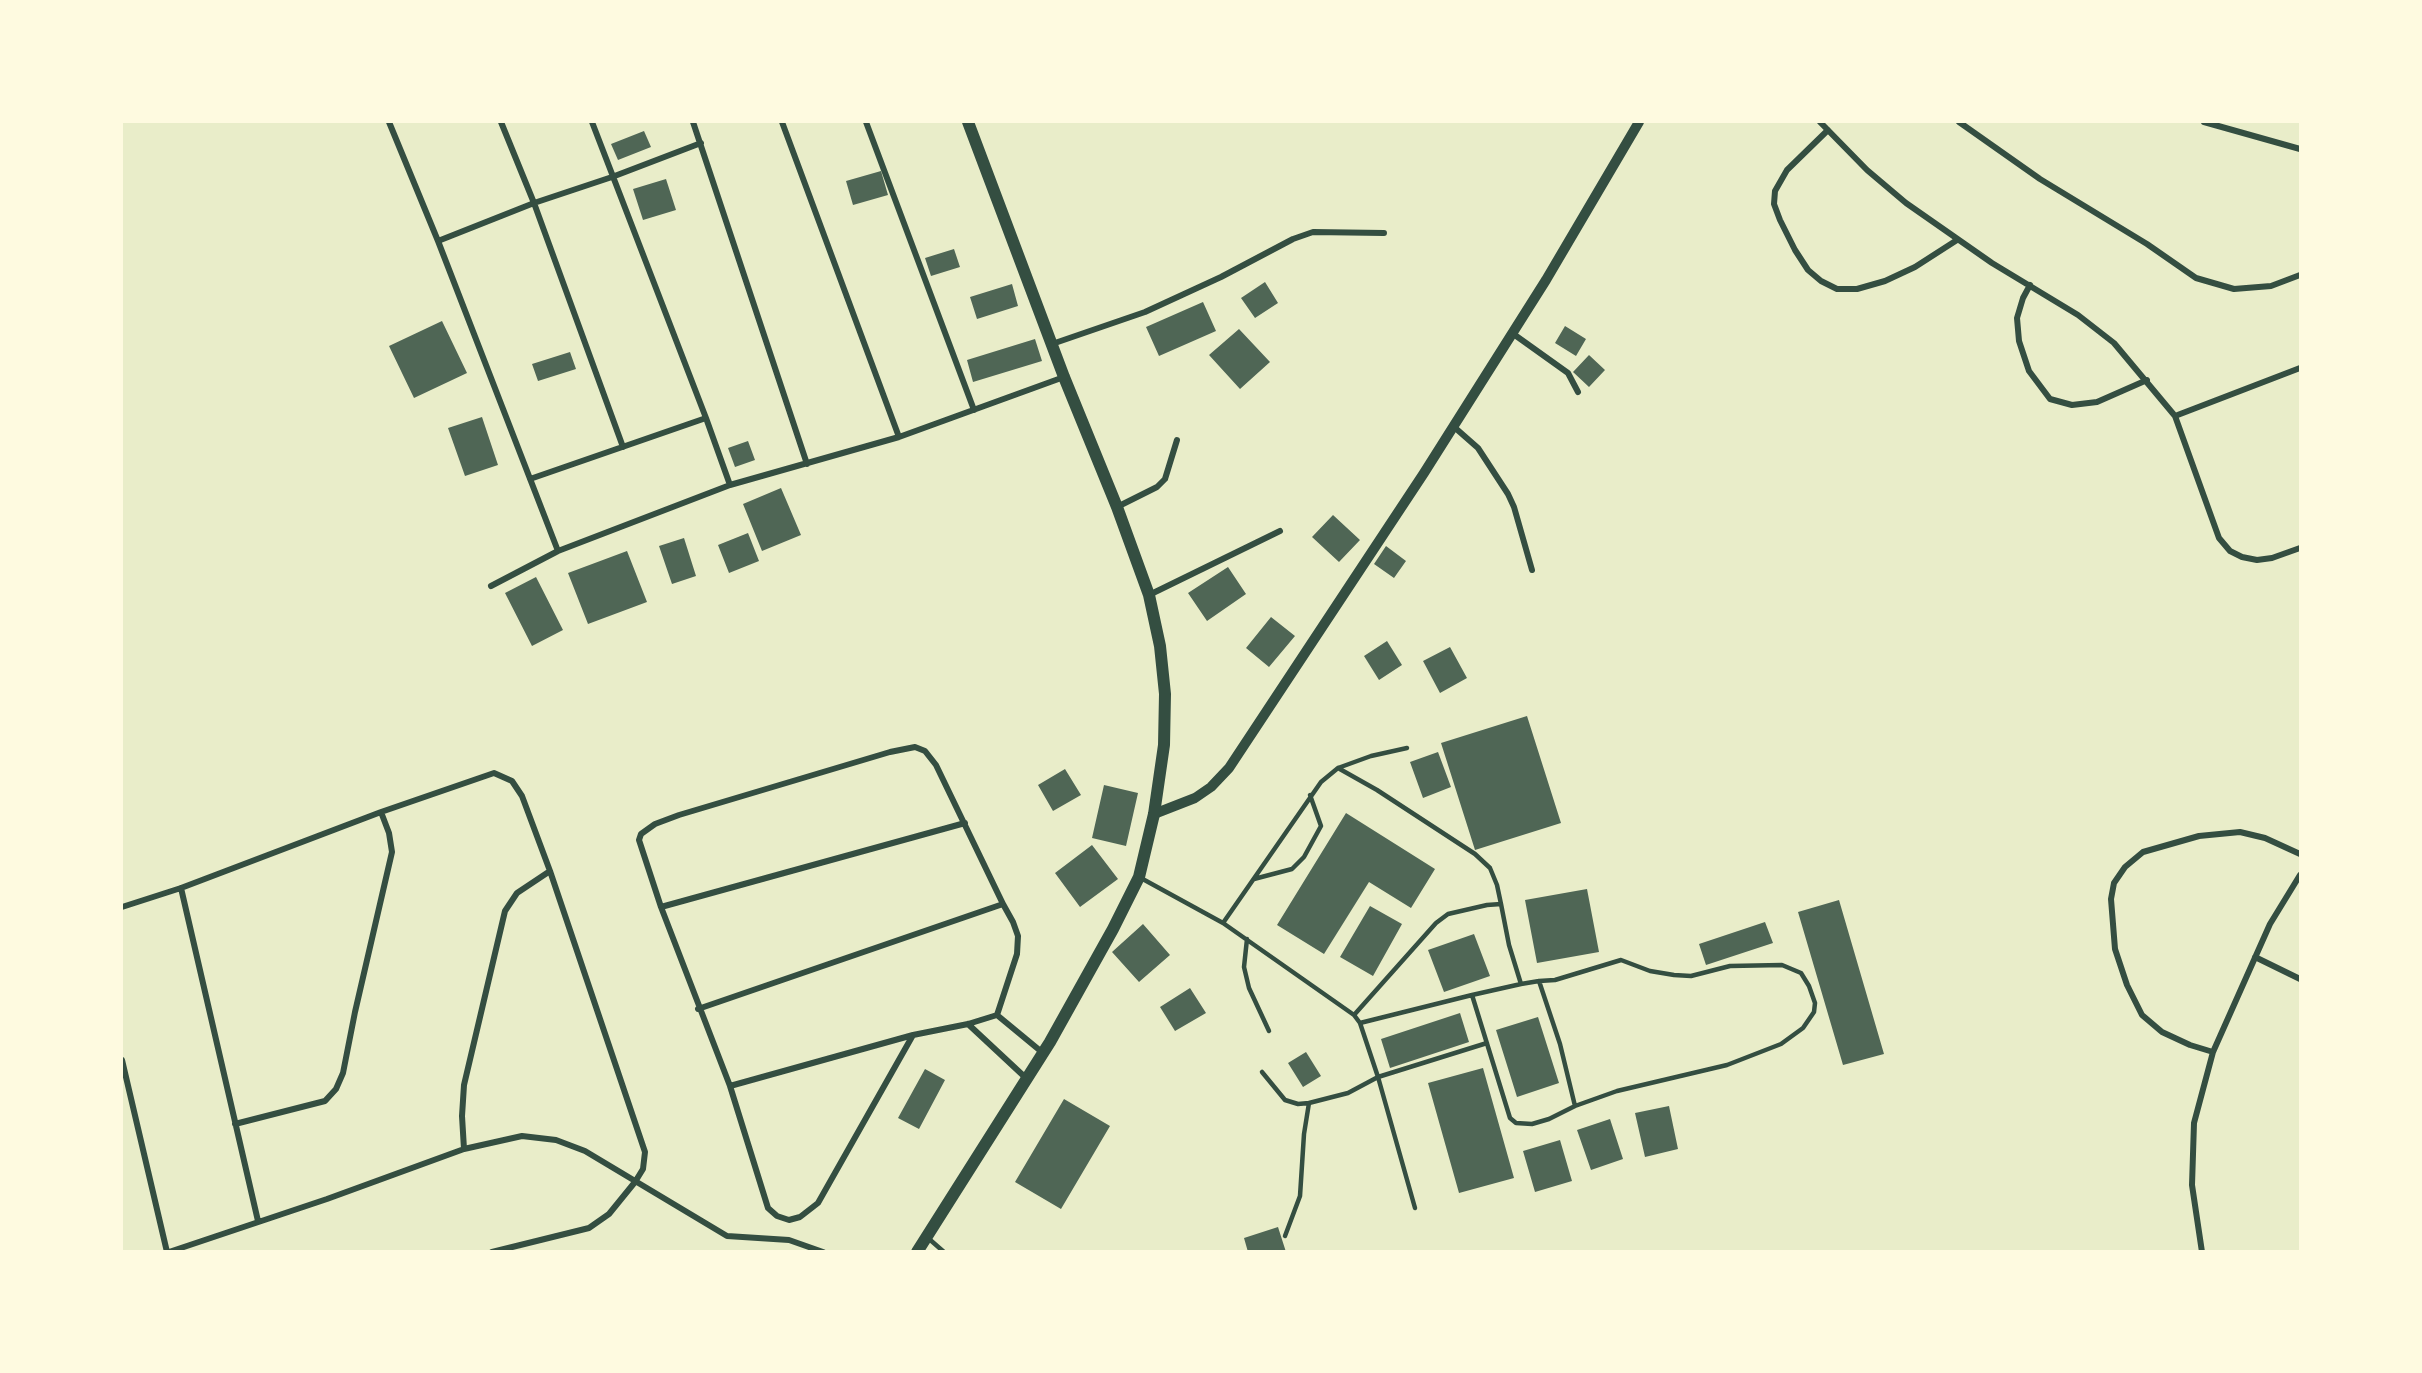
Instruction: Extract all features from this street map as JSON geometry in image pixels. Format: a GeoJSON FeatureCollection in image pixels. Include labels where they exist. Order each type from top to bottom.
{"type":"FeatureCollection","features":[{"type":"Feature","properties":{"kind":"main road"},"geometry":{"type":"LineString","coordinates":[[916,1251],[1043,1053],[1113,929],[1139,877],[1154,814],[1164,746],[1166,694],[1160,646],[1149,595],[968,122]]}},
{"type":"Feature","properties":{"kind":"street"},"geometry":{"type":"LineString","coordinates":[[389,122],[438,241],[558,552]]}},
{"type":"Feature","properties":{"kind":"street"},"geometry":{"type":"LineString","coordinates":[[501,122],[534,203],[623,447]]}},
{"type":"Feature","properties":{"kind":"street"},"geometry":{"type":"LineString","coordinates":[[592,122],[730,485]]}},
{"type":"Feature","properties":{"kind":"street"},"geometry":{"type":"LineString","coordinates":[[693,122],[807,464]]}},
{"type":"Feature","properties":{"kind":"street"},"geometry":{"type":"LineString","coordinates":[[782,122],[898,437]]}},
{"type":"Feature","properties":{"kind":"street"},"geometry":{"type":"LineString","coordinates":[[866,122],[974,410]]}},
{"type":"Feature","properties":{"kind":"street"},"geometry":{"type":"LineString","coordinates":[[1154,814],[1195,798],[1211,787],[1229,768],[1424,473],[1512,333],[1639,122]]}},
{"type":"Feature","properties":{"kind":"street"},"geometry":{"type":"LineString","coordinates":[[1820,122],[1867,170],[1906,203],[1957,240],[2078,315],[2114,343],[2175,416],[2219,538],[2230,551],[2242,557],[2257,560],[2272,558],[2301,548]]}},
{"type":"Feature","properties":{"kind":"street"},"geometry":{"type":"LineString","coordinates":[[1959,122],[2040,179],[2147,244],[2196,278],[2234,289],[2271,286],[2301,275]]}},
{"type":"Feature","properties":{"kind":"street"},"geometry":{"type":"LineString","coordinates":[[2204,122],[2301,149]]}},
{"type":"Feature","properties":{"kind":"street"},"geometry":{"type":"LineString","coordinates":[[1828,130],[1787,170],[1775,192],[1774,204],[1780,220],[1808,270],[1821,281],[1837,289],[1857,289],[1885,281],[1915,267],[1957,240]]}},
{"type":"Feature","properties":{"kind":"street"},"geometry":{"type":"LineString","coordinates":[[438,241],[534,203],[612,177],[701,143]]}},
{"type":"Feature","properties":{"kind":"street"},"geometry":{"type":"LineString","coordinates":[[1052,344],[1145,312],[1221,278],[1293,239],[1313,232],[1384,233]]}},
{"type":"Feature","properties":{"kind":"street"},"geometry":{"type":"LineString","coordinates":[[2030,285],[2017,318],[2019,341],[2029,371],[2050,399],[2072,405],[2097,402],[2147,380]]}},
{"type":"Feature","properties":{"kind":"street"},"geometry":{"type":"LineString","coordinates":[[1512,333],[1568,373],[1578,392]]}},
{"type":"Feature","properties":{"kind":"street"},"geometry":{"type":"LineString","coordinates":[[2175,416],[2301,368]]}},
{"type":"Feature","properties":{"kind":"street"},"geometry":{"type":"LineString","coordinates":[[491,586],[558,552],[730,485],[898,437],[1064,377]]}},
{"type":"Feature","properties":{"kind":"street"},"geometry":{"type":"LineString","coordinates":[[530,479],[706,417]]}},
{"type":"Feature","properties":{"kind":"street"},"geometry":{"type":"LineString","coordinates":[[1453,425],[1478,448],[1508,494],[1518,517],[1533,570]]}},
{"type":"Feature","properties":{"kind":"street"},"geometry":{"type":"LineString","coordinates":[[1117,507],[1157,487],[1165,478],[1177,440]]}},
{"type":"Feature","properties":{"kind":"street"},"geometry":{"type":"LineString","coordinates":[[1149,595],[1280,531]]}},
{"type":"Feature","properties":{"kind":"street"},"geometry":{"type":"LineString","coordinates":[[913,1035],[818,1203],[800,1217],[789,1220],[777,1216],[768,1208],[730,1086],[698,1009],[661,907],[639,840],[647,828],[679,815],[890,752],[915,747],[930,755],[1018,936],[1017,954],[997,1015]]}},
{"type":"Feature","properties":{"kind":"street"},"geometry":{"type":"LineString","coordinates":[[122,907],[181,888],[381,812],[494,773],[512,782],[522,796],[550,871],[645,1152],[643,1169],[635,1182],[609,1214],[589,1228],[492,1251]]}},
{"type":"Feature","properties":{"kind":"street"},"geometry":{"type":"LineString","coordinates":[[235,1124],[325,1101],[336,1089],[343,1073],[354,1012],[392,852],[389,833],[381,812]]}},
{"type":"Feature","properties":{"kind":"street"},"geometry":{"type":"LineString","coordinates":[[661,907],[965,823]]}},
{"type":"Feature","properties":{"kind":"street"},"geometry":{"type":"LineString","coordinates":[[2213,1052],[2190,1045],[2162,1032],[2142,1015],[2127,985],[2115,949],[2111,899],[2114,883],[2125,867],[2143,852],[2199,836],[2240,832],[2265,838],[2301,854]]}},
{"type":"Feature","properties":{"kind":"street"},"geometry":{"type":"LineString","coordinates":[[464,1149],[462,1116],[464,1085],[505,911],[517,893],[550,871]]}},
{"type":"Feature","properties":{"kind":"street"},"geometry":{"type":"LineString","coordinates":[[2202,1251],[2192,1185],[2194,1124],[2213,1052],[2270,924],[2301,875]]}},
{"type":"Feature","properties":{"kind":"street"},"geometry":{"type":"LineString","coordinates":[[181,888],[258,1221]]}},
{"type":"Feature","properties":{"kind":"street"},"geometry":{"type":"LineString","coordinates":[[698,1009],[1003,904]]}},
{"type":"Feature","properties":{"kind":"street"},"geometry":{"type":"LineString","coordinates":[[2255,957],[2301,979]]}},
{"type":"Feature","properties":{"kind":"street"},"geometry":{"type":"LineString","coordinates":[[997,1015],[1043,1053]]}},
{"type":"Feature","properties":{"kind":"street"},"geometry":{"type":"LineString","coordinates":[[730,1086],[913,1035],[968,1024],[997,1015]]}},
{"type":"Feature","properties":{"kind":"street"},"geometry":{"type":"LineString","coordinates":[[968,1024],[1027,1078]]}},
{"type":"Feature","properties":{"kind":"street"},"geometry":{"type":"LineString","coordinates":[[122,1060],[168,1251],[327,1199],[464,1149],[522,1137],[556,1140],[585,1151],[727,1236],[789,1240],[823,1251]]}},
{"type":"Feature","properties":{"kind":"lane"},"geometry":{"type":"LineString","coordinates":[[1223,923],[1321,782],[1338,768],[1371,756],[1407,748]]}},
{"type":"Feature","properties":{"kind":"lane"},"geometry":{"type":"LineString","coordinates":[[1338,768],[1377,790],[1475,854],[1490,868],[1497,885],[1509,945],[1521,984]]}},
{"type":"Feature","properties":{"kind":"lane"},"geometry":{"type":"LineString","coordinates":[[1254,879],[1292,870],[1304,857],[1321,826],[1310,795]]}},
{"type":"Feature","properties":{"kind":"lane"},"geometry":{"type":"LineString","coordinates":[[1139,877],[1223,923],[1354,1015],[1360,1023],[1378,1077],[1415,1208]]}},
{"type":"Feature","properties":{"kind":"lane"},"geometry":{"type":"LineString","coordinates":[[1354,1015],[1436,923],[1448,914],[1501,904]]}},
{"type":"Feature","properties":{"kind":"lane"},"geometry":{"type":"LineString","coordinates":[[1247,939],[1245,967],[1249,988],[1269,1031]]}},
{"type":"Feature","properties":{"kind":"lane"},"geometry":{"type":"LineString","coordinates":[[1360,1023],[1472,995],[1521,984],[1555,980],[1621,960],[1650,972],[1691,976],[1730,966],[1782,965],[1801,973],[1815,1003],[1810,1021],[1781,1044],[1726,1065],[1617,1091],[1532,1124],[1516,1123],[1507,1114],[1472,995]]}},
{"type":"Feature","properties":{"kind":"lane"},"geometry":{"type":"LineString","coordinates":[[1539,981],[1560,1044],[1575,1106]]}},
{"type":"Feature","properties":{"kind":"lane"},"geometry":{"type":"LineString","coordinates":[[1262,1072],[1285,1100],[1298,1104],[1309,1103],[1348,1093],[1378,1077],[1487,1043]]}},
{"type":"Feature","properties":{"kind":"lane"},"geometry":{"type":"LineString","coordinates":[[1285,1236],[1300,1196],[1304,1134],[1309,1103]]}},
{"type":"Feature","properties":{"kind":"lane"},"geometry":{"type":"LineString","coordinates":[[926,1237],[944,1251]]}},
{"type":"Feature","properties":{"kind":"building"},"geometry":{"type":"Polygon","coordinates":[[[644,131],[651,147],[618,160],[611,144],[644,131]]]}},
{"type":"Feature","properties":{"kind":"building"},"geometry":{"type":"Polygon","coordinates":[[[881,171],[888,195],[853,205],[846,181],[881,171]]]}},
{"type":"Feature","properties":{"kind":"building"},"geometry":{"type":"Polygon","coordinates":[[[666,179],[676,210],[643,220],[633,189],[666,179]]]}},
{"type":"Feature","properties":{"kind":"building"},"geometry":{"type":"Polygon","coordinates":[[[954,249],[960,267],[931,276],[925,258],[954,249]]]}},
{"type":"Feature","properties":{"kind":"building"},"geometry":{"type":"Polygon","coordinates":[[[1265,282],[1278,303],[1255,318],[1241,298],[1265,282]]]}},
{"type":"Feature","properties":{"kind":"building"},"geometry":{"type":"Polygon","coordinates":[[[1012,284],[1018,306],[977,319],[970,297],[1012,284]]]}},
{"type":"Feature","properties":{"kind":"building"},"geometry":{"type":"Polygon","coordinates":[[[1203,302],[1216,331],[1159,356],[1146,327],[1203,302]]]}},
{"type":"Feature","properties":{"kind":"building"},"geometry":{"type":"Polygon","coordinates":[[[442,321],[467,373],[414,398],[389,346],[442,321]]]}},
{"type":"Feature","properties":{"kind":"building"},"geometry":{"type":"Polygon","coordinates":[[[1565,326],[1586,339],[1576,356],[1555,343],[1565,326]]]}},
{"type":"Feature","properties":{"kind":"building"},"geometry":{"type":"Polygon","coordinates":[[[1239,329],[1270,362],[1240,389],[1209,355],[1239,329]]]}},
{"type":"Feature","properties":{"kind":"building"},"geometry":{"type":"Polygon","coordinates":[[[1035,339],[1042,361],[973,382],[967,360],[1035,339]]]}},
{"type":"Feature","properties":{"kind":"building"},"geometry":{"type":"Polygon","coordinates":[[[570,352],[576,369],[538,381],[532,364],[570,352]]]}},
{"type":"Feature","properties":{"kind":"building"},"geometry":{"type":"Polygon","coordinates":[[[1589,355],[1605,370],[1589,387],[1573,372],[1589,355]]]}},
{"type":"Feature","properties":{"kind":"building"},"geometry":{"type":"Polygon","coordinates":[[[482,417],[498,465],[465,476],[448,428],[482,417]]]}},
{"type":"Feature","properties":{"kind":"building"},"geometry":{"type":"Polygon","coordinates":[[[748,441],[755,460],[735,467],[728,448],[748,441]]]}},
{"type":"Feature","properties":{"kind":"building"},"geometry":{"type":"Polygon","coordinates":[[[781,488],[801,535],[762,551],[743,504],[781,488]]]}},
{"type":"Feature","properties":{"kind":"building"},"geometry":{"type":"Polygon","coordinates":[[[1333,515],[1360,540],[1339,562],[1312,537],[1333,515]]]}},
{"type":"Feature","properties":{"kind":"building"},"geometry":{"type":"Polygon","coordinates":[[[748,533],[759,561],[729,573],[718,545],[748,533]]]}},
{"type":"Feature","properties":{"kind":"building"},"geometry":{"type":"Polygon","coordinates":[[[684,538],[696,576],[672,584],[659,546],[684,538]]]}},
{"type":"Feature","properties":{"kind":"building"},"geometry":{"type":"Polygon","coordinates":[[[1386,546],[1406,561],[1394,578],[1374,564],[1386,546]]]}},
{"type":"Feature","properties":{"kind":"building"},"geometry":{"type":"Polygon","coordinates":[[[627,551],[647,602],[588,624],[568,573],[627,551]]]}},
{"type":"Feature","properties":{"kind":"building"},"geometry":{"type":"Polygon","coordinates":[[[1228,567],[1246,594],[1207,621],[1188,593],[1228,567]]]}},
{"type":"Feature","properties":{"kind":"building"},"geometry":{"type":"Polygon","coordinates":[[[536,577],[563,630],[532,646],[505,593],[536,577]]]}},
{"type":"Feature","properties":{"kind":"building"},"geometry":{"type":"Polygon","coordinates":[[[1271,617],[1295,636],[1269,667],[1246,648],[1271,617]]]}},
{"type":"Feature","properties":{"kind":"building"},"geometry":{"type":"Polygon","coordinates":[[[1387,641],[1402,665],[1379,680],[1364,656],[1387,641]]]}},
{"type":"Feature","properties":{"kind":"building"},"geometry":{"type":"Polygon","coordinates":[[[1450,647],[1467,678],[1440,693],[1423,661],[1450,647]]]}},
{"type":"Feature","properties":{"kind":"building"},"geometry":{"type":"Polygon","coordinates":[[[1527,716],[1561,823],[1475,850],[1441,743],[1527,716]]]}},
{"type":"Feature","properties":{"kind":"building"},"geometry":{"type":"Polygon","coordinates":[[[1438,752],[1451,787],[1423,798],[1410,762],[1438,752]]]}},
{"type":"Feature","properties":{"kind":"building"},"geometry":{"type":"Polygon","coordinates":[[[1065,769],[1081,795],[1053,811],[1038,785],[1065,769]]]}},
{"type":"Feature","properties":{"kind":"building"},"geometry":{"type":"Polygon","coordinates":[[[1104,785],[1138,793],[1126,846],[1092,838],[1104,785]]]}},
{"type":"Feature","properties":{"kind":"building"},"geometry":{"type":"Polygon","coordinates":[[[1346,813],[1435,869],[1411,908],[1369,882],[1324,954],[1277,925],[1346,813]]]}},
{"type":"Feature","properties":{"kind":"building"},"geometry":{"type":"Polygon","coordinates":[[[1092,845],[1118,879],[1080,907],[1055,873],[1092,845]]]}},
{"type":"Feature","properties":{"kind":"building"},"geometry":{"type":"Polygon","coordinates":[[[1587,889],[1599,952],[1537,963],[1525,900],[1587,889]]]}},
{"type":"Feature","properties":{"kind":"building"},"geometry":{"type":"Polygon","coordinates":[[[1839,900],[1884,1054],[1843,1065],[1798,912],[1839,900]]]}},
{"type":"Feature","properties":{"kind":"building"},"geometry":{"type":"Polygon","coordinates":[[[1370,906],[1402,924],[1373,976],[1340,957],[1370,906]]]}},
{"type":"Feature","properties":{"kind":"building"},"geometry":{"type":"Polygon","coordinates":[[[1765,922],[1773,943],[1706,965],[1699,944],[1765,922]]]}},
{"type":"Feature","properties":{"kind":"building"},"geometry":{"type":"Polygon","coordinates":[[[1143,924],[1170,955],[1139,982],[1112,952],[1143,924]]]}},
{"type":"Feature","properties":{"kind":"building"},"geometry":{"type":"Polygon","coordinates":[[[1474,934],[1490,976],[1444,992],[1428,950],[1474,934]]]}},
{"type":"Feature","properties":{"kind":"building"},"geometry":{"type":"Polygon","coordinates":[[[1190,988],[1206,1013],[1175,1031],[1160,1007],[1190,988]]]}},
{"type":"Feature","properties":{"kind":"building"},"geometry":{"type":"Polygon","coordinates":[[[1460,1013],[1469,1042],[1390,1068],[1381,1039],[1460,1013]]]}},
{"type":"Feature","properties":{"kind":"building"},"geometry":{"type":"Polygon","coordinates":[[[1538,1017],[1559,1083],[1517,1097],[1496,1030],[1538,1017]]]}},
{"type":"Feature","properties":{"kind":"building"},"geometry":{"type":"Polygon","coordinates":[[[1306,1052],[1321,1076],[1303,1087],[1288,1063],[1306,1052]]]}},
{"type":"Feature","properties":{"kind":"building"},"geometry":{"type":"Polygon","coordinates":[[[1483,1068],[1514,1178],[1459,1193],[1428,1083],[1483,1068]]]}},
{"type":"Feature","properties":{"kind":"building"},"geometry":{"type":"Polygon","coordinates":[[[925,1069],[945,1080],[919,1129],[898,1118],[925,1069]]]}},
{"type":"Feature","properties":{"kind":"building"},"geometry":{"type":"Polygon","coordinates":[[[1064,1099],[1110,1126],[1061,1209],[1015,1182],[1064,1099]]]}},
{"type":"Feature","properties":{"kind":"building"},"geometry":{"type":"Polygon","coordinates":[[[1669,1106],[1678,1149],[1645,1157],[1635,1113],[1669,1106]]]}},
{"type":"Feature","properties":{"kind":"building"},"geometry":{"type":"Polygon","coordinates":[[[1610,1119],[1623,1159],[1591,1170],[1577,1130],[1610,1119]]]}},
{"type":"Feature","properties":{"kind":"building"},"geometry":{"type":"Polygon","coordinates":[[[1560,1140],[1572,1181],[1535,1192],[1523,1151],[1560,1140]]]}},
{"type":"Feature","properties":{"kind":"building"},"geometry":{"type":"Polygon","coordinates":[[[1278,1227],[1286,1252],[1248,1252],[1244,1238],[1278,1227]]]}}]}
